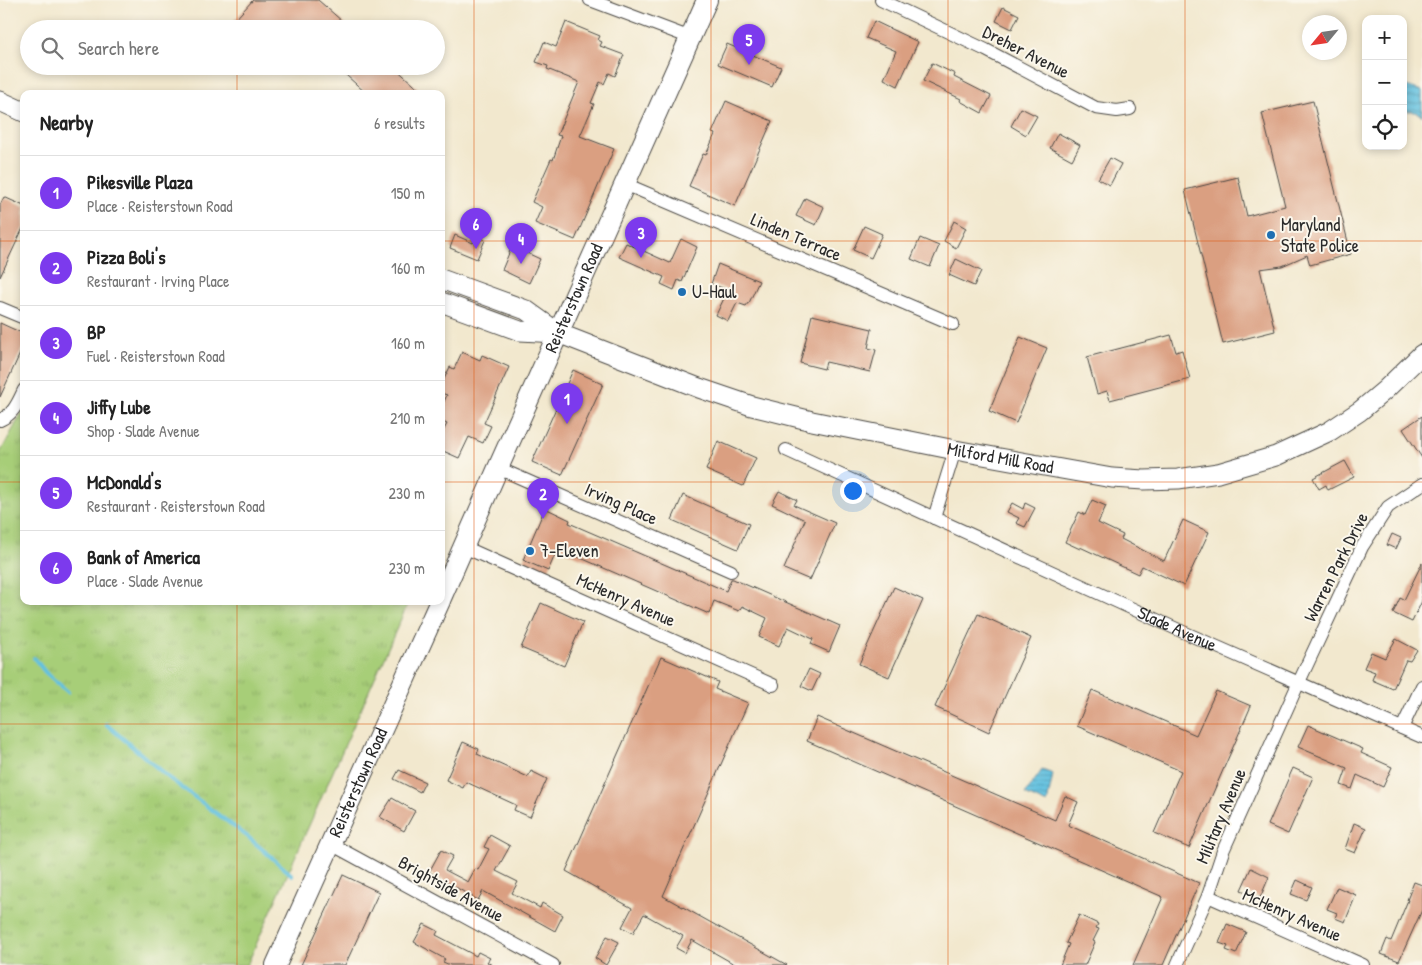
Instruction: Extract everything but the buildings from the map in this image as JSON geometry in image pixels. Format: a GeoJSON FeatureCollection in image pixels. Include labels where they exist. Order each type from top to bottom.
{"type":"FeatureCollection","features":[{"type":"Feature","properties":{"kind":"main road","name":"Reisterstown Road"},"geometry":{"type":"LineString","coordinates":[[445,591],[707,0]]}},
{"type":"Feature","properties":{"kind":"main road"},"geometry":{"type":"LineString","coordinates":[[0,101],[20,110]]}},
{"type":"Feature","properties":{"kind":"main road"},"geometry":{"type":"LineString","coordinates":[[445,280],[526,310],[558,333]]}},
{"type":"Feature","properties":{"kind":"main road"},"geometry":{"type":"LineString","coordinates":[[445,303],[520,331],[558,333]]}},
{"type":"Feature","properties":{"kind":"main road","name":"Milford Mill Road"},"geometry":{"type":"LineString","coordinates":[[558,333],[699,388],[752,406],[812,421],[956,450],[1112,478],[1144,480],[1178,479],[1218,473],[1276,456],[1330,431],[1360,411],[1422,354]]}},
{"type":"Feature","properties":{"kind":"main road","name":"Reisterstown Road"},"geometry":{"type":"LineString","coordinates":[[276,965],[439,605]]}},
{"type":"Feature","properties":{"kind":"street"},"geometry":{"type":"LineString","coordinates":[[590,0],[691,38]]}},
{"type":"Feature","properties":{"kind":"street","name":"Dreher Avenue"},"geometry":{"type":"LineString","coordinates":[[881,0],[986,50],[1096,108],[1116,111],[1130,109]]}},
{"type":"Feature","properties":{"kind":"street","name":"Linden Terrace"},"geometry":{"type":"LineString","coordinates":[[625,184],[953,324]]}},
{"type":"Feature","properties":{"kind":"street"},"geometry":{"type":"LineString","coordinates":[[0,308],[20,316]]}},
{"type":"Feature","properties":{"kind":"street"},"geometry":{"type":"LineString","coordinates":[[0,420],[8,416],[20,398]]}},
{"type":"Feature","properties":{"kind":"street","name":"Slade Avenue"},"geometry":{"type":"LineString","coordinates":[[786,450],[1422,737]]}},
{"type":"Feature","properties":{"kind":"street"},"geometry":{"type":"LineString","coordinates":[[934,518],[956,450]]}},
{"type":"Feature","properties":{"kind":"street","name":"Irving Place"},"geometry":{"type":"LineString","coordinates":[[498,468],[731,571]]}},
{"type":"Feature","properties":{"kind":"street","name":"Warren Park Drive"},"geometry":{"type":"LineString","coordinates":[[1298,682],[1362,547],[1388,507],[1422,484]]}},
{"type":"Feature","properties":{"kind":"street","name":"McHenry Avenue"},"geometry":{"type":"LineString","coordinates":[[464,546],[773,685]]}},
{"type":"Feature","properties":{"kind":"street","name":"Military Avenue"},"geometry":{"type":"LineString","coordinates":[[1177,965],[1208,896],[1223,851],[1298,682]]}},
{"type":"Feature","properties":{"kind":"street"},"geometry":{"type":"LineString","coordinates":[[1402,728],[1422,686]]}},
{"type":"Feature","properties":{"kind":"street","name":"Brightside Avenue"},"geometry":{"type":"LineString","coordinates":[[332,844],[553,965]]}},
{"type":"Feature","properties":{"kind":"street","name":"McHenry Avenue"},"geometry":{"type":"LineString","coordinates":[[1208,896],[1363,965]]}},
{"type":"Feature","properties":{"kind":"green space"},"geometry":{"type":"Polygon","coordinates":[[[20,416],[20,605],[407,605],[247,965],[0,965],[0,453],[20,416]]]}},
{"type":"Feature","properties":{"kind":"water"},"geometry":{"type":"Polygon","coordinates":[[[1407,86],[1422,91],[1422,116],[1419,113],[1407,111],[1407,86]]]}},
{"type":"Feature","properties":{"kind":"water"},"geometry":{"type":"Polygon","coordinates":[[[1042,770],[1053,774],[1047,804],[1025,794],[1042,770]]]}},
{"type":"Feature","properties":{"kind":"waterway"},"geometry":{"type":"LineString","coordinates":[[34,658],[45,672],[68,692]]}},
{"type":"Feature","properties":{"kind":"waterway"},"geometry":{"type":"LineString","coordinates":[[106,724],[169,778],[248,837],[292,875]]}},
{"type":"Feature","properties":{"kind":"place","name":"McDonald's"},"geometry":{"type":"Point","coordinates":[749,65]}},
{"type":"Feature","properties":{"kind":"place","name":"Maryland State Police"},"geometry":{"type":"Point","coordinates":[1271,235]}},
{"type":"Feature","properties":{"kind":"place","name":"Bank of America"},"geometry":{"type":"Point","coordinates":[476,249]}},
{"type":"Feature","properties":{"kind":"place","name":"BP"},"geometry":{"type":"Point","coordinates":[641,258]}},
{"type":"Feature","properties":{"kind":"place","name":"Jiffy Lube"},"geometry":{"type":"Point","coordinates":[521,264]}},
{"type":"Feature","properties":{"kind":"place","name":"U-Haul"},"geometry":{"type":"Point","coordinates":[682,292]}},
{"type":"Feature","properties":{"kind":"place","name":"Pikesville Plaza"},"geometry":{"type":"Point","coordinates":[567,424]}},
{"type":"Feature","properties":{"kind":"place","name":"Pizza Boli's"},"geometry":{"type":"Point","coordinates":[543,519]}},
{"type":"Feature","properties":{"kind":"place","name":"7-Eleven"},"geometry":{"type":"Point","coordinates":[530,551]}}]}
